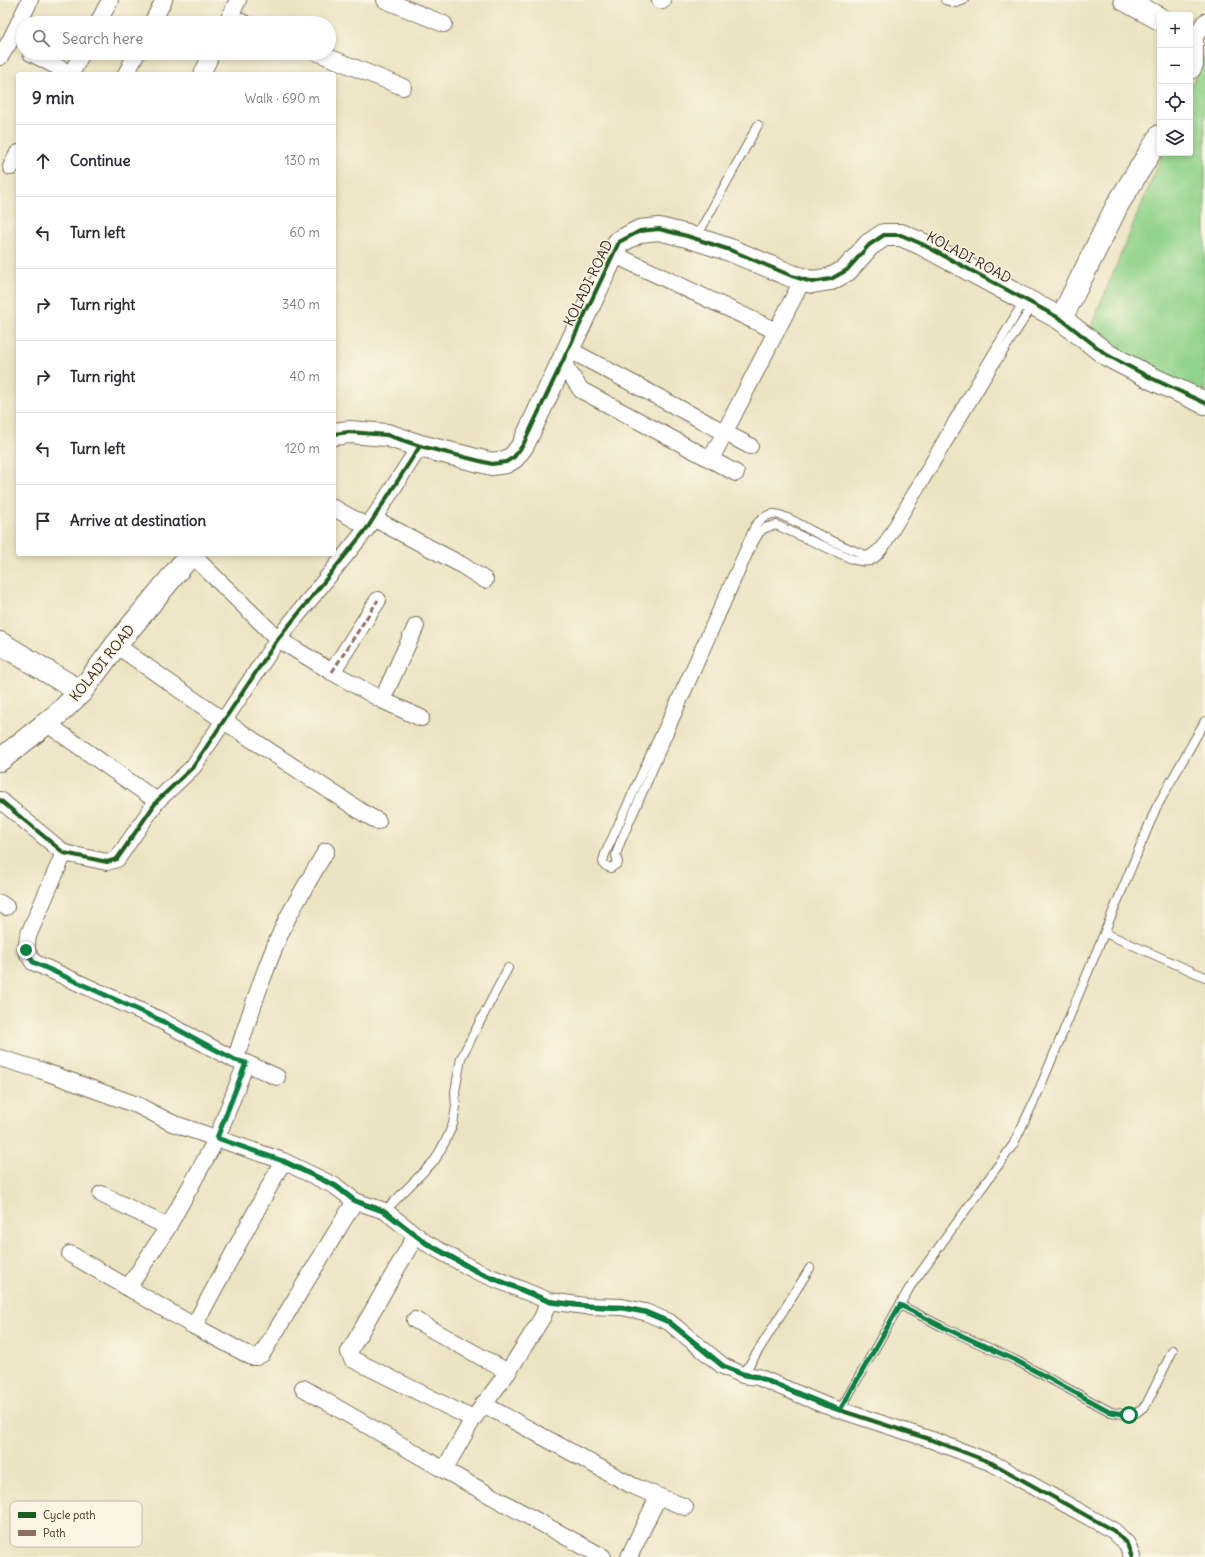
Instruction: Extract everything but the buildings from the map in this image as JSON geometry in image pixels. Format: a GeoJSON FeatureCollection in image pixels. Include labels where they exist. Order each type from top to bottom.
{"type":"FeatureCollection","features":[{"type":"Feature","properties":{"kind":"street"},"geometry":{"type":"LineString","coordinates":[[23,16],[30,0]]}},
{"type":"Feature","properties":{"kind":"street"},"geometry":{"type":"LineString","coordinates":[[102,16],[110,0]]}},
{"type":"Feature","properties":{"kind":"street"},"geometry":{"type":"LineString","coordinates":[[156,16],[164,0]]}},
{"type":"Feature","properties":{"kind":"street"},"geometry":{"type":"LineString","coordinates":[[234,16],[238,0]]}},
{"type":"Feature","properties":{"kind":"street"},"geometry":{"type":"LineString","coordinates":[[385,0],[444,24]]}},
{"type":"Feature","properties":{"kind":"street"},"geometry":{"type":"LineString","coordinates":[[1125,0],[1157,17]]}},
{"type":"Feature","properties":{"kind":"street"},"geometry":{"type":"LineString","coordinates":[[1193,37],[1205,22]]}},
{"type":"Feature","properties":{"kind":"street"},"geometry":{"type":"LineString","coordinates":[[0,57],[11,42],[16,31]]}},
{"type":"Feature","properties":{"kind":"street"},"geometry":{"type":"LineString","coordinates":[[43,60],[63,72]]}},
{"type":"Feature","properties":{"kind":"street"},"geometry":{"type":"LineString","coordinates":[[66,72],[76,60]]}},
{"type":"Feature","properties":{"kind":"street"},"geometry":{"type":"LineString","coordinates":[[127,72],[133,60]]}},
{"type":"Feature","properties":{"kind":"street"},"geometry":{"type":"LineString","coordinates":[[203,72],[209,60]]}},
{"type":"Feature","properties":{"kind":"street"},"geometry":{"type":"LineString","coordinates":[[336,60],[403,87]]}},
{"type":"Feature","properties":{"kind":"street"},"geometry":{"type":"LineString","coordinates":[[1061,319],[1118,204],[1157,141]]}},
{"type":"Feature","properties":{"kind":"street","name":"KOLADI ROAD"},"geometry":{"type":"LineString","coordinates":[[336,434],[349,432],[387,435],[420,446],[492,464],[506,462],[514,457],[523,445],[619,242],[640,231],[659,229],[730,250],[792,276],[812,282],[831,279],[847,270],[869,244],[884,235],[901,236],[922,244],[1061,319],[1107,355],[1151,378],[1205,403]]}},
{"type":"Feature","properties":{"kind":"street"},"geometry":{"type":"LineString","coordinates":[[613,254],[776,331]]}},
{"type":"Feature","properties":{"kind":"street"},"geometry":{"type":"LineString","coordinates":[[711,459],[803,279]]}},
{"type":"Feature","properties":{"kind":"street"},"geometry":{"type":"LineString","coordinates":[[565,356],[750,446]]}},
{"type":"Feature","properties":{"kind":"street"},"geometry":{"type":"LineString","coordinates":[[565,356],[581,390],[736,473]]}},
{"type":"Feature","properties":{"kind":"street"},"geometry":{"type":"LineString","coordinates":[[0,800],[64,854],[107,862],[117,859],[157,801],[193,767],[278,639],[371,523],[420,446]]}},
{"type":"Feature","properties":{"kind":"street"},"geometry":{"type":"LineString","coordinates":[[336,509],[371,523],[460,564],[485,580]]}},
{"type":"Feature","properties":{"kind":"street","name":"KOLADI ROAD"},"geometry":{"type":"LineString","coordinates":[[0,760],[46,723],[81,692],[116,645],[189,556]]}},
{"type":"Feature","properties":{"kind":"street"},"geometry":{"type":"LineString","coordinates":[[193,556],[278,639],[382,700],[421,718]]}},
{"type":"Feature","properties":{"kind":"street"},"geometry":{"type":"LineString","coordinates":[[332,672],[378,600]]}},
{"type":"Feature","properties":{"kind":"street"},"geometry":{"type":"LineString","coordinates":[[382,700],[416,626]]}},
{"type":"Feature","properties":{"kind":"street"},"geometry":{"type":"LineString","coordinates":[[0,643],[81,692]]}},
{"type":"Feature","properties":{"kind":"street"},"geometry":{"type":"LineString","coordinates":[[116,645],[224,721],[378,821]]}},
{"type":"Feature","properties":{"kind":"street"},"geometry":{"type":"LineString","coordinates":[[46,723],[157,801]]}},
{"type":"Feature","properties":{"kind":"street"},"geometry":{"type":"LineString","coordinates":[[128,1288],[168,1227],[217,1138],[264,972],[298,899],[326,851]]}},
{"type":"Feature","properties":{"kind":"street"},"geometry":{"type":"LineString","coordinates":[[64,854],[28,936],[26,950],[33,962],[160,1020],[240,1061],[277,1077]]}},
{"type":"Feature","properties":{"kind":"street"},"geometry":{"type":"LineString","coordinates":[[0,1058],[40,1070],[137,1105],[172,1123],[283,1161],[336,1186],[355,1201],[385,1212],[426,1243],[476,1271],[550,1302],[622,1308],[645,1312],[669,1322],[723,1366],[743,1374],[758,1377],[840,1410],[932,1440],[992,1463],[1114,1531],[1127,1544],[1132,1557]]}},
{"type":"Feature","properties":{"kind":"street"},"geometry":{"type":"LineString","coordinates":[[194,1326],[283,1161]]}},
{"type":"Feature","properties":{"kind":"street"},"geometry":{"type":"LineString","coordinates":[[101,1194],[168,1227]]}},
{"type":"Feature","properties":{"kind":"street"},"geometry":{"type":"LineString","coordinates":[[70,1254],[194,1326],[252,1357],[260,1356],[355,1201]]}},
{"type":"Feature","properties":{"kind":"street"},"geometry":{"type":"LineString","coordinates":[[416,1235],[349,1352],[352,1359],[473,1419]]}},
{"type":"Feature","properties":{"kind":"street"},"geometry":{"type":"LineString","coordinates":[[444,1470],[473,1419],[508,1372],[542,1318],[550,1302]]}},
{"type":"Feature","properties":{"kind":"street"},"geometry":{"type":"LineString","coordinates":[[415,1320],[508,1372]]}},
{"type":"Feature","properties":{"kind":"street"},"geometry":{"type":"LineString","coordinates":[[303,1388],[444,1470],[603,1557]]}},
{"type":"Feature","properties":{"kind":"street"},"geometry":{"type":"LineString","coordinates":[[483,1404],[633,1486],[685,1507]]}},
{"type":"Feature","properties":{"kind":"street"},"geometry":{"type":"LineString","coordinates":[[629,1557],[658,1496]]}},
{"type":"Feature","properties":{"kind":"lane"},"geometry":{"type":"LineString","coordinates":[[944,0],[956,3],[964,0]]}},
{"type":"Feature","properties":{"kind":"lane"},"geometry":{"type":"LineString","coordinates":[[696,239],[758,125]]}},
{"type":"Feature","properties":{"kind":"lane"},"geometry":{"type":"LineString","coordinates":[[1029,302],[995,364],[886,546],[874,560],[862,563],[776,525],[769,526],[762,530],[738,577],[618,848],[616,855],[618,863],[611,868],[604,865],[603,858],[755,526],[767,516],[774,514],[786,518],[856,552],[868,556],[875,552],[881,546],[953,420],[1029,302]]}},
{"type":"Feature","properties":{"kind":"lane"},"geometry":{"type":"LineString","coordinates":[[840,1410],[910,1287],[1013,1145],[1037,1095],[1156,808],[1205,721]]}},
{"type":"Feature","properties":{"kind":"lane"},"geometry":{"type":"LineString","coordinates":[[1105,933],[1205,976]]}},
{"type":"Feature","properties":{"kind":"lane"},"geometry":{"type":"LineString","coordinates":[[385,1212],[435,1160],[446,1140],[453,1124],[456,1107],[455,1092],[461,1058],[508,968]]}},
{"type":"Feature","properties":{"kind":"lane"},"geometry":{"type":"LineString","coordinates":[[743,1374],[810,1268]]}},
{"type":"Feature","properties":{"kind":"lane"},"geometry":{"type":"LineString","coordinates":[[900,1305],[941,1326],[1015,1360],[1111,1412],[1129,1415],[1136,1413],[1146,1405],[1173,1350]]}},
{"type":"Feature","properties":{"kind":"green space"},"geometry":{"type":"Polygon","coordinates":[[[1205,53],[1205,404],[1089,331],[1162,156],[1193,156],[1193,82],[1205,53]]]}},
{"type":"Feature","properties":{"kind":"marked path"},"geometry":{"type":"LineString","coordinates":[[332,672],[378,600]]}},
{"type":"Feature","properties":{"kind":"cycle path"},"geometry":{"type":"LineString","coordinates":[[336,434],[349,432],[387,435],[420,446],[492,464],[506,462],[514,457],[523,445],[619,242],[640,231],[659,229],[687,236],[730,250],[792,276],[812,282],[831,279],[847,270],[869,245],[884,235],[901,235],[922,244],[1061,319],[1107,355],[1151,378],[1205,403]]}},
{"type":"Feature","properties":{"kind":"cycle path"},"geometry":{"type":"LineString","coordinates":[[0,800],[64,853],[107,862],[117,859],[157,801],[193,767],[278,639],[368,527],[420,446]]}},
{"type":"Feature","properties":{"kind":"cycle path"},"geometry":{"type":"LineString","coordinates":[[283,1161],[335,1186],[355,1201],[385,1211],[426,1243],[476,1271],[549,1301],[585,1306],[622,1307],[645,1312],[669,1322],[723,1366],[743,1375],[758,1377],[824,1405],[932,1440],[992,1463],[1114,1531],[1127,1544],[1132,1557]]}},
{"type":"Feature","properties":{"kind":"route"},"geometry":{"type":"LineString","coordinates":[[26,950],[33,962],[160,1020],[235,1060],[246,1063],[217,1138],[283,1161],[336,1186],[355,1201],[385,1212],[426,1243],[476,1271],[550,1302],[622,1308],[645,1312],[669,1322],[723,1366],[743,1374],[758,1377],[840,1410],[900,1305],[941,1326],[1015,1360],[1111,1412],[1129,1415]]}}]}
